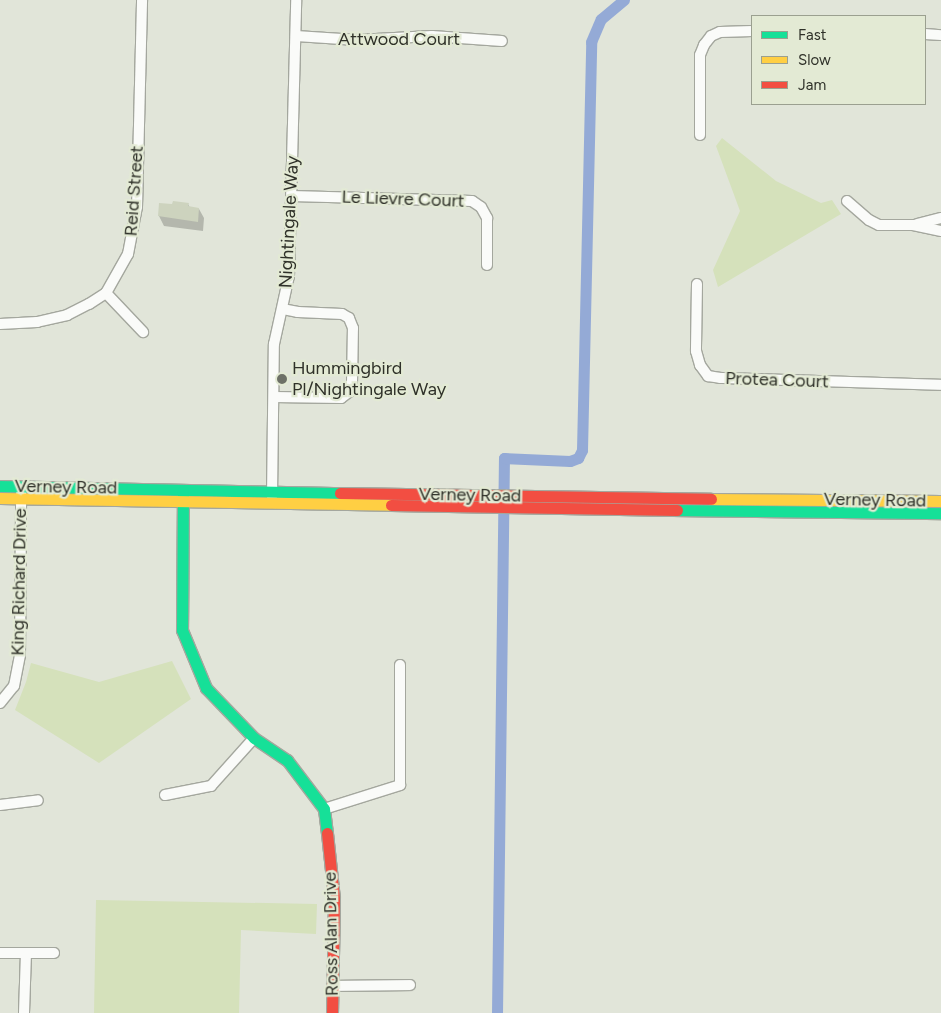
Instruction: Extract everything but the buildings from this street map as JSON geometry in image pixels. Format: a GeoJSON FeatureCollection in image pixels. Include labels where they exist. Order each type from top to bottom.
{"type":"FeatureCollection","features":[{"type":"Feature","properties":{"kind":"street","name":"Reid Street"},"geometry":{"type":"LineString","coordinates":[[106,293],[128,254],[134,232],[142,0]]}},
{"type":"Feature","properties":{"kind":"street","name":"Nightingale Way"},"geometry":{"type":"LineString","coordinates":[[272,503],[275,340],[289,281],[296,0]]}},
{"type":"Feature","properties":{"kind":"street"},"geometry":{"type":"LineString","coordinates":[[700,135],[700,55],[704,45],[711,36],[720,32],[751,30]]}},
{"type":"Feature","properties":{"kind":"street"},"geometry":{"type":"LineString","coordinates":[[926,34],[941,35]]}},
{"type":"Feature","properties":{"kind":"street","name":"Attwood Court"},"geometry":{"type":"LineString","coordinates":[[296,36],[357,40],[432,36],[502,41]]}},
{"type":"Feature","properties":{"kind":"street","name":"Le Lievre Court"},"geometry":{"type":"LineString","coordinates":[[292,196],[472,201],[481,207],[487,218],[487,265]]}},
{"type":"Feature","properties":{"kind":"street"},"geometry":{"type":"LineString","coordinates":[[847,201],[869,220],[879,224],[913,225],[941,231]]}},
{"type":"Feature","properties":{"kind":"street"},"geometry":{"type":"LineString","coordinates":[[913,225],[941,218]]}},
{"type":"Feature","properties":{"kind":"street","name":"Protea Court"},"geometry":{"type":"LineString","coordinates":[[697,284],[696,351],[700,365],[708,376],[941,386]]}},
{"type":"Feature","properties":{"kind":"street"},"geometry":{"type":"LineString","coordinates":[[0,324],[37,322],[67,316],[106,293],[143,332]]}},
{"type":"Feature","properties":{"kind":"street"},"geometry":{"type":"LineString","coordinates":[[274,397],[341,398],[349,392],[352,383],[353,328],[349,318],[342,314],[298,312],[282,309]]}},
{"type":"Feature","properties":{"kind":"street","name":"Verney Road"},"geometry":{"type":"LineString","coordinates":[[0,486],[21,492],[183,495],[272,503],[941,501]]}},
{"type":"Feature","properties":{"kind":"street","name":"Verney Road"},"geometry":{"type":"LineString","coordinates":[[183,495],[272,490],[496,502]]}},
{"type":"Feature","properties":{"kind":"street","name":"Verney Road"},"geometry":{"type":"LineString","coordinates":[[0,498],[21,492]]}},
{"type":"Feature","properties":{"kind":"street","name":"King Richard Drive"},"geometry":{"type":"LineString","coordinates":[[0,703],[14,686],[20,655],[21,492]]}},
{"type":"Feature","properties":{"kind":"street"},"geometry":{"type":"LineString","coordinates":[[183,495],[182,630],[206,688],[254,738],[287,760],[324,809],[400,785],[400,665]]}},
{"type":"Feature","properties":{"kind":"street","name":"Verney Road"},"geometry":{"type":"LineString","coordinates":[[519,502],[941,513]]}},
{"type":"Feature","properties":{"kind":"street"},"geometry":{"type":"LineString","coordinates":[[165,795],[211,786],[254,738]]}},
{"type":"Feature","properties":{"kind":"street"},"geometry":{"type":"LineString","coordinates":[[0,805],[38,800]]}},
{"type":"Feature","properties":{"kind":"street","name":"Ross Alan Drive"},"geometry":{"type":"LineString","coordinates":[[324,809],[334,899],[332,1013]]}},
{"type":"Feature","properties":{"kind":"street"},"geometry":{"type":"LineString","coordinates":[[0,952],[54,953]]}},
{"type":"Feature","properties":{"kind":"street"},"geometry":{"type":"LineString","coordinates":[[24,1013],[26,953]]}},
{"type":"Feature","properties":{"kind":"street"},"geometry":{"type":"LineString","coordinates":[[332,986],[410,985]]}},
{"type":"Feature","properties":{"kind":"green space"},"geometry":{"type":"Polygon","coordinates":[[[722,138],[776,181],[821,203],[832,200],[841,214],[718,287],[713,270],[740,211],[716,146],[722,138]]]}},
{"type":"Feature","properties":{"kind":"green space"},"geometry":{"type":"Polygon","coordinates":[[[172,661],[191,699],[99,763],[15,710],[31,663],[99,682],[172,661]]]}},
{"type":"Feature","properties":{"kind":"green space"},"geometry":{"type":"Polygon","coordinates":[[[96,900],[317,904],[316,934],[241,930],[239,1013],[94,1013],[96,900]]]}},
{"type":"Feature","properties":{"kind":"waterway"},"geometry":{"type":"LineString","coordinates":[[497,1013],[504,458],[570,461],[578,458],[582,450],[591,42],[601,19],[624,0]]}},
{"type":"Feature","properties":{"kind":"traffic: fast"},"geometry":{"type":"LineString","coordinates":[[0,486],[340,493]]}},
{"type":"Feature","properties":{"kind":"traffic: fast"},"geometry":{"type":"LineString","coordinates":[[183,491],[182,630],[206,688],[254,738],[287,760],[324,809],[327,833]]}},
{"type":"Feature","properties":{"kind":"traffic: fast"},"geometry":{"type":"LineString","coordinates":[[677,510],[941,513]]}},
{"type":"Feature","properties":{"kind":"traffic: slow"},"geometry":{"type":"LineString","coordinates":[[0,498],[391,505]]}},
{"type":"Feature","properties":{"kind":"traffic: slow"},"geometry":{"type":"LineString","coordinates":[[711,499],[941,501]]}},
{"type":"Feature","properties":{"kind":"traffic: jam"},"geometry":{"type":"LineString","coordinates":[[340,493],[711,499]]}},
{"type":"Feature","properties":{"kind":"traffic: jam"},"geometry":{"type":"LineString","coordinates":[[391,505],[677,510]]}},
{"type":"Feature","properties":{"kind":"traffic: jam"},"geometry":{"type":"LineString","coordinates":[[327,833],[334,899],[332,1013]]}},
{"type":"Feature","properties":{"kind":"place","name":"Hummingbird Pl/Nightingale Way"},"geometry":{"type":"Point","coordinates":[282,379]}}]}
